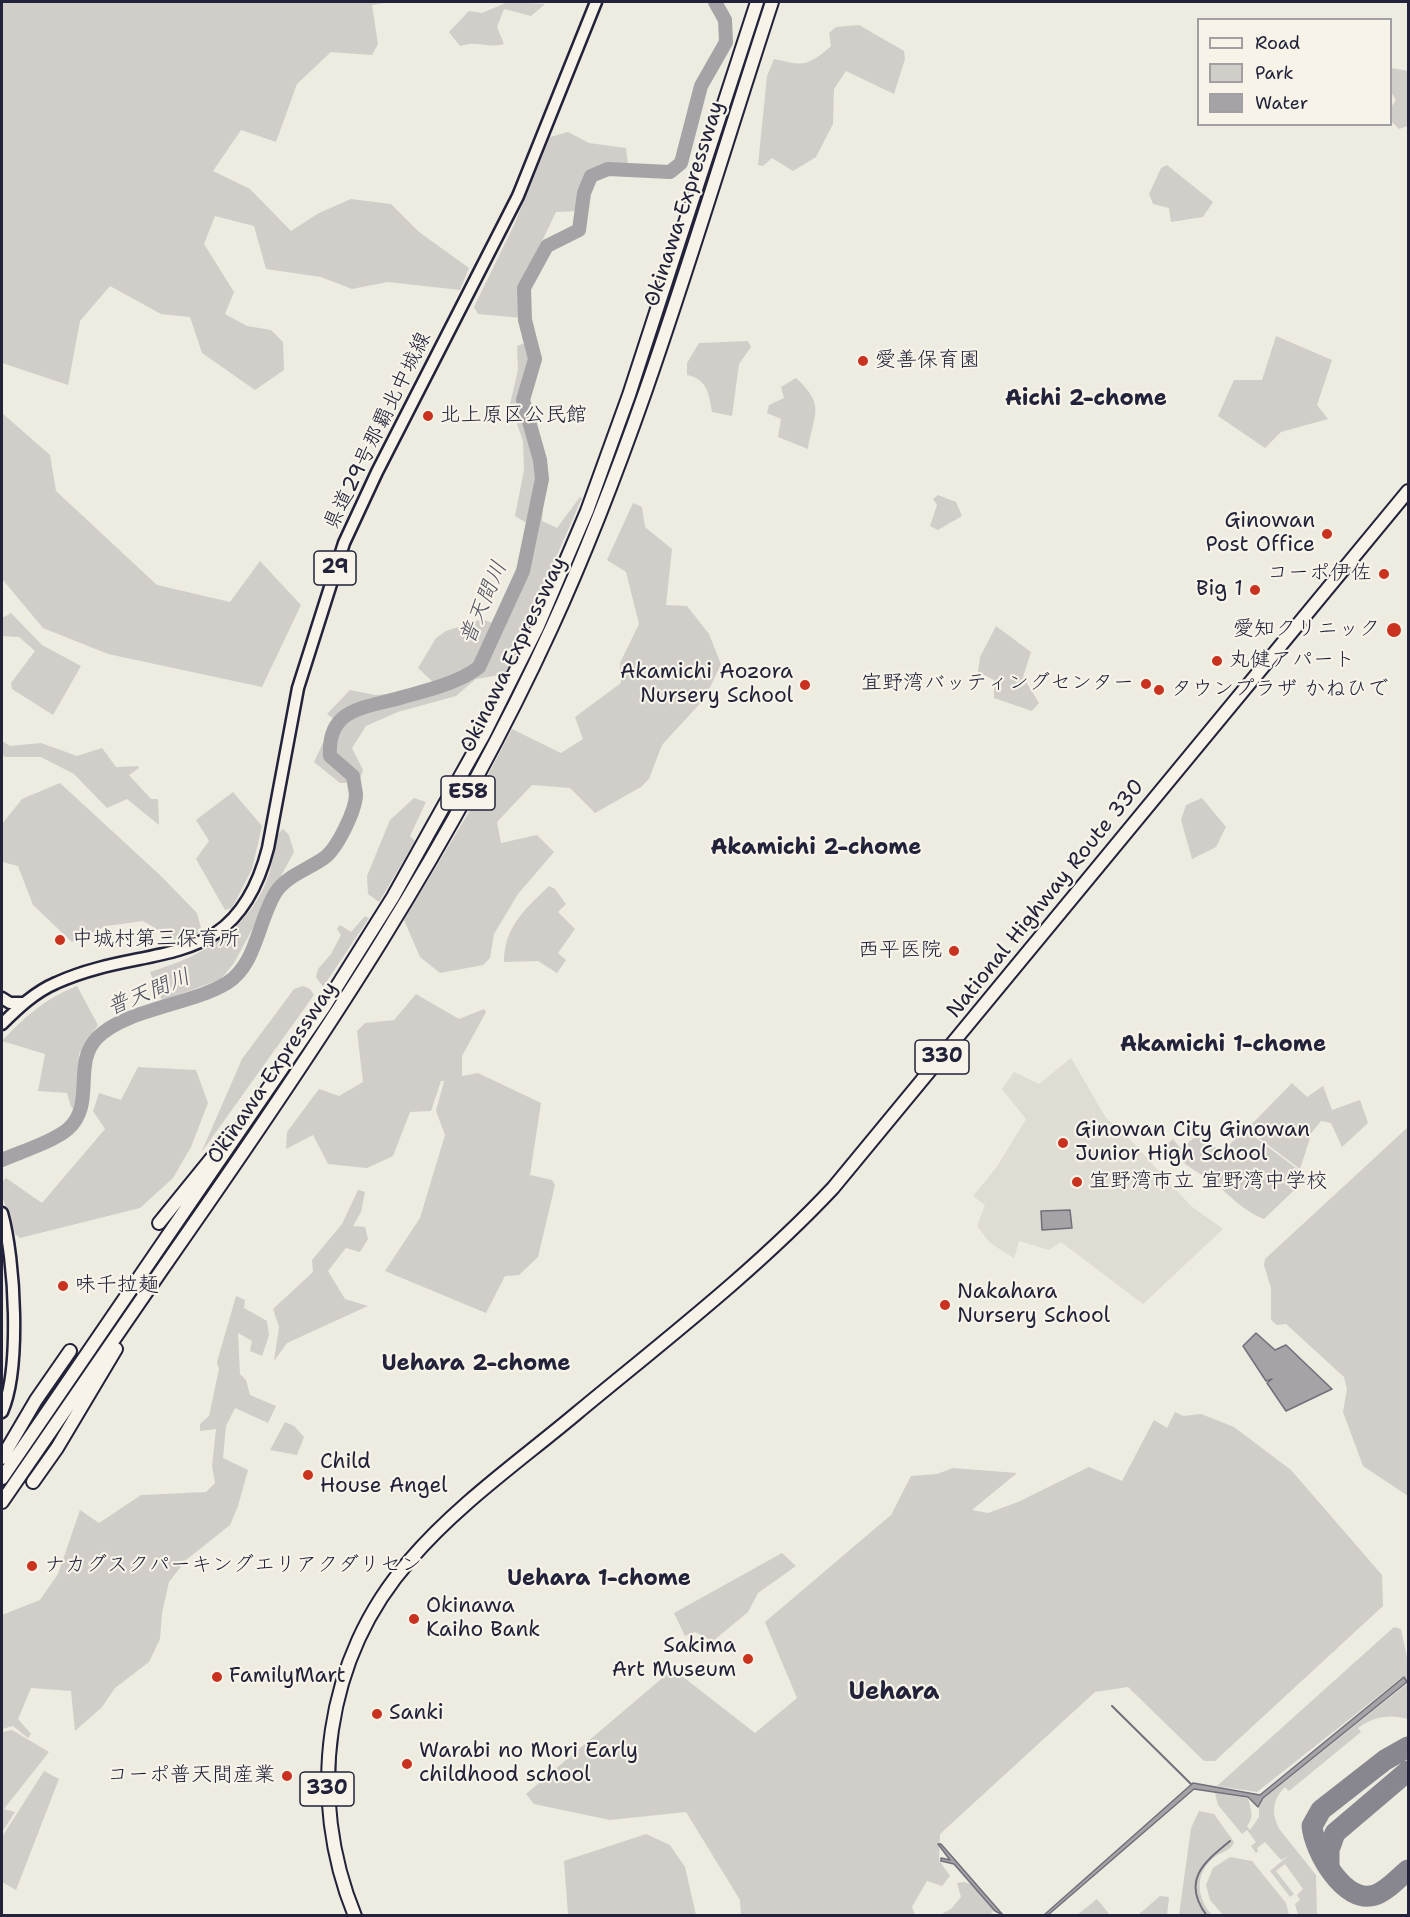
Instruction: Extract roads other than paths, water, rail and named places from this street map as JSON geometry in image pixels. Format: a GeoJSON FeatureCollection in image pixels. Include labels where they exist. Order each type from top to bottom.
{"type":"FeatureCollection","features":[{"type":"Feature","properties":{"kind":"highway","name":"Okinawa Expressway"},"geometry":{"type":"LineString","coordinates":[[2,1478],[249,1121],[393,897],[484,734],[538,626],[587,511],[629,395],[757,2]]}},
{"type":"Feature","properties":{"kind":"highway","name":"Okinawa Expressway"},"geometry":{"type":"LineString","coordinates":[[2,1502],[345,1002],[458,813],[518,698],[577,571],[632,428],[772,2]]}},
{"type":"Feature","properties":{"kind":"highway","name":"National Highway Route 330"},"geometry":{"type":"LineString","coordinates":[[355,1916],[338,1864],[329,1823],[327,1777],[332,1727],[342,1683],[359,1639],[371,1615],[401,1571],[452,1517],[739,1281],[833,1188],[1408,490]]}},
{"type":"Feature","properties":{"kind":"highway"},"geometry":{"type":"LineString","coordinates":[[159,1223],[232,1132],[249,1121]]}},
{"type":"Feature","properties":{"kind":"highway"},"geometry":{"type":"LineString","coordinates":[[33,1482],[92,1391],[124,1335],[127,1321]]}},
{"type":"Feature","properties":{"kind":"highway"},"geometry":{"type":"LineString","coordinates":[[2,1458],[36,1400],[70,1351]]}},
{"type":"Feature","properties":{"kind":"main road","name":"県道29号那覇北中城線"},"geometry":{"type":"LineString","coordinates":[[2,1024],[24,1003],[46,988],[77,975],[171,954],[200,943],[232,918],[252,891],[261,873],[268,848],[298,687],[344,543],[377,472],[521,191],[596,2]]}},
{"type":"Feature","properties":{"kind":"main road"},"geometry":{"type":"LineString","coordinates":[[2,998],[10,1003],[24,1003]]}},
{"type":"Feature","properties":{"kind":"main road"},"geometry":{"type":"LineString","coordinates":[[2,1213],[10,1252],[13,1347],[9,1387],[2,1412]]}},
{"type":"Feature","properties":{"kind":"water"},"geometry":{"type":"Polygon","coordinates":[[[1070,1210],[1072,1228],[1042,1230],[1041,1211],[1070,1210]]]}},
{"type":"Feature","properties":{"kind":"water"},"geometry":{"type":"Polygon","coordinates":[[[1256,1333],[1275,1350],[1286,1345],[1332,1389],[1286,1411],[1267,1383],[1272,1379],[1266,1381],[1243,1346],[1256,1333]]]}},
{"type":"Feature","properties":{"kind":"water"},"geometry":{"type":"Polygon","coordinates":[[[1404,1677],[1407,1682],[1263,1798],[1258,1807],[1248,1797],[1194,1789],[1048,1915],[1044,1915],[1193,1783],[1260,1795],[1404,1677]]]}},
{"type":"Feature","properties":{"kind":"water"},"geometry":{"type":"Polygon","coordinates":[[[938,1844],[941,1844],[1003,1915],[995,1911],[954,1864],[941,1861],[941,1858],[950,1860],[938,1844]]]}},
{"type":"Feature","properties":{"kind":"waterway","name":"普天間川"},"geometry":{"type":"LineString","coordinates":[[2,1160],[54,1138],[68,1129],[81,1108],[84,1072],[90,1048],[97,1038],[109,1028],[124,1020],[212,990],[227,983],[245,965],[270,903],[280,886],[324,858],[340,838],[349,819],[356,794],[353,776],[330,756],[335,727],[343,718],[364,707],[453,682],[479,667],[523,571],[542,479],[540,460],[523,400],[535,359],[525,320],[524,288],[547,246],[579,230],[584,193],[591,176],[608,169],[670,172],[681,163],[701,86],[726,42],[725,20],[715,2]]}},
{"type":"Feature","properties":{"kind":"waterway"},"geometry":{"type":"LineString","coordinates":[[1112,1706],[1191,1784]]}},
{"type":"Feature","properties":{"kind":"waterway"},"geometry":{"type":"LineString","coordinates":[[1207,1916],[1199,1904],[1196,1883],[1204,1865],[1230,1841]]}},
{"type":"Feature","properties":{"kind":"place","name":"愛善保育園"},"geometry":{"type":"Point","coordinates":[863,361]}},
{"type":"Feature","properties":{"kind":"place","name":"北上原区公民館"},"geometry":{"type":"Point","coordinates":[428,416]}},
{"type":"Feature","properties":{"kind":"place","name":"Ginowan Post Office"},"geometry":{"type":"Point","coordinates":[1327,534]}},
{"type":"Feature","properties":{"kind":"place","name":"コーポ伊佐"},"geometry":{"type":"Point","coordinates":[1384,574]}},
{"type":"Feature","properties":{"kind":"place","name":"Big 1"},"geometry":{"type":"Point","coordinates":[1255,590]}},
{"type":"Feature","properties":{"kind":"place","name":"愛知クリニック"},"geometry":{"type":"Point","coordinates":[1394,630]}},
{"type":"Feature","properties":{"kind":"place","name":"丸健アパート"},"geometry":{"type":"Point","coordinates":[1217,661]}},
{"type":"Feature","properties":{"kind":"place","name":"宜野湾バッティングセンター"},"geometry":{"type":"Point","coordinates":[1146,684]}},
{"type":"Feature","properties":{"kind":"place","name":"Akamichi Aozora Nursery School"},"geometry":{"type":"Point","coordinates":[805,685]}},
{"type":"Feature","properties":{"kind":"place","name":"タウンプラザ かねひで"},"geometry":{"type":"Point","coordinates":[1159,690]}},
{"type":"Feature","properties":{"kind":"place","name":"中城村第三保育所"},"geometry":{"type":"Point","coordinates":[60,940]}},
{"type":"Feature","properties":{"kind":"place","name":"西平医院"},"geometry":{"type":"Point","coordinates":[954,951]}},
{"type":"Feature","properties":{"kind":"place","name":"Ginowan City Ginowan Junior High School"},"geometry":{"type":"Point","coordinates":[1063,1143]}},
{"type":"Feature","properties":{"kind":"place","name":"宜野湾市立 宜野湾中学校"},"geometry":{"type":"Point","coordinates":[1077,1182]}},
{"type":"Feature","properties":{"kind":"place","name":"味千拉麺"},"geometry":{"type":"Point","coordinates":[63,1286]}},
{"type":"Feature","properties":{"kind":"place","name":"Nakahara Nursery School"},"geometry":{"type":"Point","coordinates":[945,1305]}},
{"type":"Feature","properties":{"kind":"place","name":"Child House Angel"},"geometry":{"type":"Point","coordinates":[308,1475]}},
{"type":"Feature","properties":{"kind":"place","name":"ナカグスクパーキングエリアクダリセン"},"geometry":{"type":"Point","coordinates":[32,1566]}},
{"type":"Feature","properties":{"kind":"place","name":"Okinawa Kaiho Bank"},"geometry":{"type":"Point","coordinates":[414,1619]}},
{"type":"Feature","properties":{"kind":"place","name":"Sakima Art Museum"},"geometry":{"type":"Point","coordinates":[748,1659]}},
{"type":"Feature","properties":{"kind":"place","name":"FamilyMart"},"geometry":{"type":"Point","coordinates":[217,1677]}},
{"type":"Feature","properties":{"kind":"place","name":"Sanki"},"geometry":{"type":"Point","coordinates":[377,1714]}},
{"type":"Feature","properties":{"kind":"place","name":"Warabi no Mori Early childhood school"},"geometry":{"type":"Point","coordinates":[407,1764]}},
{"type":"Feature","properties":{"kind":"place","name":"コーポ普天間産業"},"geometry":{"type":"Point","coordinates":[287,1776]}},
{"type":"Feature","properties":{"kind":"district","name":"Aichi 2-chome"},"geometry":{"type":"Point","coordinates":[1086,399]}},
{"type":"Feature","properties":{"kind":"district","name":"Akamichi 2-chome"},"geometry":{"type":"Point","coordinates":[816,848]}},
{"type":"Feature","properties":{"kind":"district","name":"Akamichi 1-chome"},"geometry":{"type":"Point","coordinates":[1223,1045]}},
{"type":"Feature","properties":{"kind":"district","name":"Uehara 2-chome"},"geometry":{"type":"Point","coordinates":[476,1364]}},
{"type":"Feature","properties":{"kind":"district","name":"Uehara 1-chome"},"geometry":{"type":"Point","coordinates":[599,1579]}},
{"type":"Feature","properties":{"kind":"district","name":"Uehara"},"geometry":{"type":"Point","coordinates":[894,1693]}}]}
